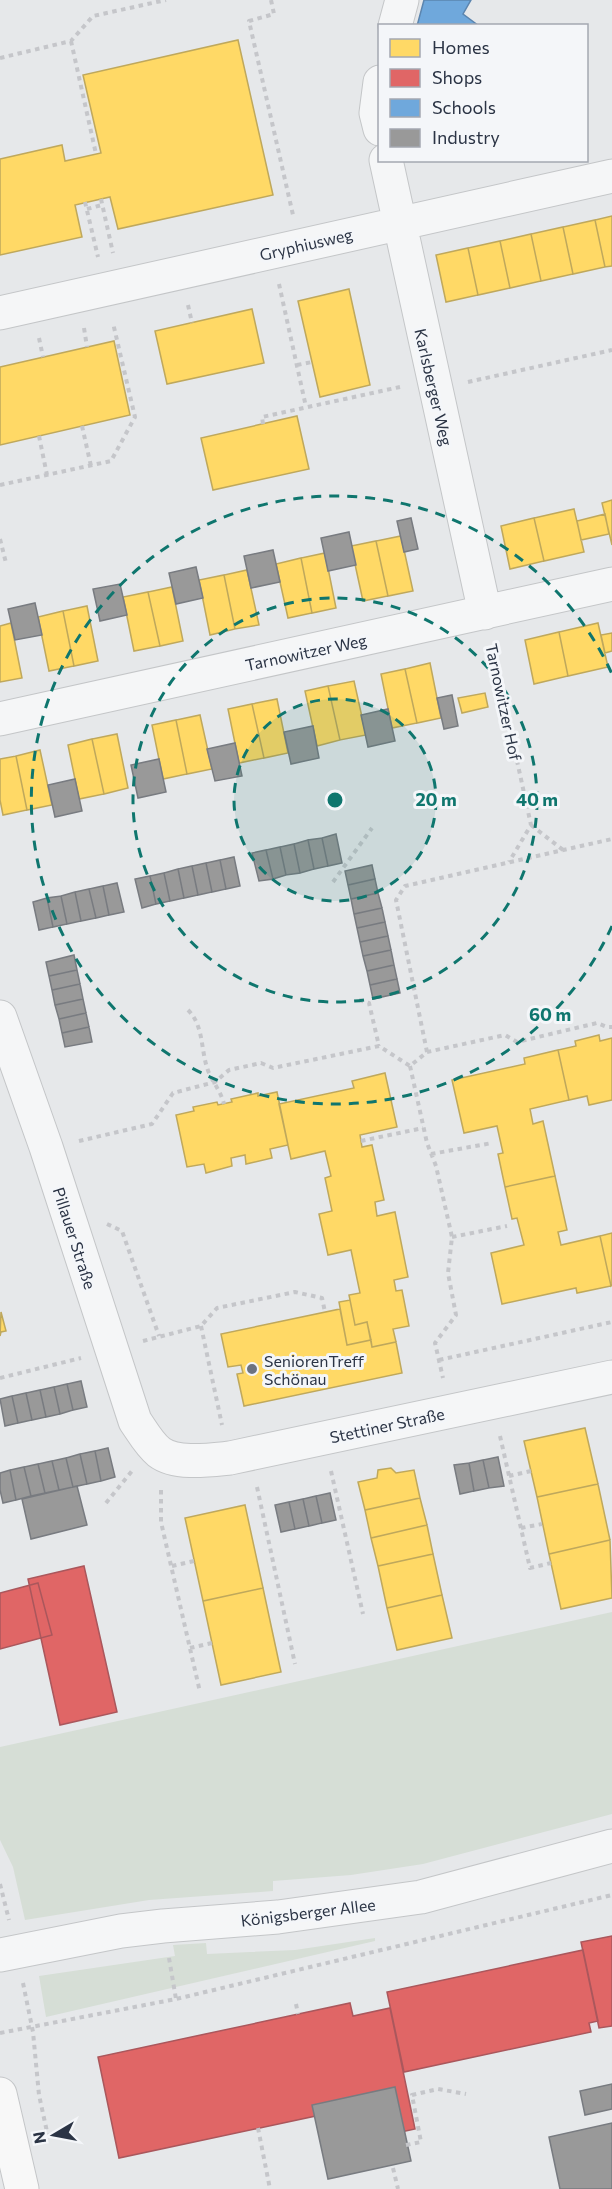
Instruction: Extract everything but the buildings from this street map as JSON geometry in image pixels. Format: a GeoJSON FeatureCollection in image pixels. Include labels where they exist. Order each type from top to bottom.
{"type":"FeatureCollection","features":[{"type":"Feature","properties":{"kind":"street"},"geometry":{"type":"LineString","coordinates":[[396,24],[402,0]]}},
{"type":"Feature","properties":{"kind":"street"},"geometry":{"type":"LineString","coordinates":[[378,98],[376,113],[378,121]]}},
{"type":"Feature","properties":{"kind":"street","name":"Karlsberger Weg"},"geometry":{"type":"LineString","coordinates":[[386,162],[484,613]]}},
{"type":"Feature","properties":{"kind":"street","name":"Gryphiusweg"},"geometry":{"type":"LineString","coordinates":[[0,313],[612,176]]}},
{"type":"Feature","properties":{"kind":"street","name":"Tarnowitzer Weg"},"geometry":{"type":"LineString","coordinates":[[0,719],[612,584]]}},
{"type":"Feature","properties":{"kind":"street","name":"Pillauer Straße"},"geometry":{"type":"LineString","coordinates":[[0,1017],[46,1147],[135,1421],[157,1450]]}},
{"type":"Feature","properties":{"kind":"street","name":"Stettiner Straße"},"geometry":{"type":"LineString","coordinates":[[157,1450],[194,1462],[230,1458],[612,1377]]}},
{"type":"Feature","properties":{"kind":"street","name":"Königsberger Allee"},"geometry":{"type":"LineString","coordinates":[[8,1954],[91,1936],[163,1926],[278,1917],[421,1897],[612,1846]]}},
{"type":"Feature","properties":{"kind":"street"},"geometry":{"type":"LineString","coordinates":[[0,2094],[22,2189]]}},
{"type":"Feature","properties":{"kind":"path"},"geometry":{"type":"LineString","coordinates":[[0,57],[71,41],[93,16],[166,0]]}},
{"type":"Feature","properties":{"kind":"path"},"geometry":{"type":"LineString","coordinates":[[271,0],[274,14],[249,21],[285,248],[297,365],[306,407]]}},
{"type":"Feature","properties":{"kind":"path"},"geometry":{"type":"LineString","coordinates":[[71,41],[96,154]]}},
{"type":"Feature","properties":{"kind":"path"},"geometry":{"type":"LineString","coordinates":[[0,485],[111,461],[135,417],[101,199]]}},
{"type":"Feature","properties":{"kind":"path"},"geometry":{"type":"LineString","coordinates":[[85,202],[113,287]]}},
{"type":"Feature","properties":{"kind":"path"},"geometry":{"type":"LineString","coordinates":[[87,209],[102,205]]}},
{"type":"Feature","properties":{"kind":"path"},"geometry":{"type":"LineString","coordinates":[[263,424],[262,417],[306,407],[434,385],[612,350]]}},
{"type":"Feature","properties":{"kind":"path"},"geometry":{"type":"LineString","coordinates":[[297,365],[312,362]]}},
{"type":"Feature","properties":{"kind":"path"},"geometry":{"type":"LineString","coordinates":[[82,426],[91,466]]}},
{"type":"Feature","properties":{"kind":"path"},"geometry":{"type":"LineString","coordinates":[[39,436],[47,475]]}},
{"type":"Feature","properties":{"kind":"path"},"geometry":{"type":"LineString","coordinates":[[0,539],[6,563]]}},
{"type":"Feature","properties":{"kind":"path","name":"Tarnowitzer Hof"},"geometry":{"type":"LineString","coordinates":[[484,613],[531,825]]}},
{"type":"Feature","properties":{"kind":"path"},"geometry":{"type":"LineString","coordinates":[[509,862],[531,825],[563,850]]}},
{"type":"Feature","properties":{"kind":"path"},"geometry":{"type":"LineString","coordinates":[[333,882],[372,828]]}},
{"type":"Feature","properties":{"kind":"path"},"geometry":{"type":"LineString","coordinates":[[427,1052],[396,900],[405,886],[612,839]]}},
{"type":"Feature","properties":{"kind":"path"},"geometry":{"type":"LineString","coordinates":[[359,1000],[369,1003],[379,1047]]}},
{"type":"Feature","properties":{"kind":"path"},"geometry":{"type":"LineString","coordinates":[[188,1010],[197,1018],[209,1073],[224,1104]]}},
{"type":"Feature","properties":{"kind":"path"},"geometry":{"type":"LineString","coordinates":[[410,1066],[427,1052],[505,1035],[517,1042],[597,1023],[607,1027],[612,1026]]}},
{"type":"Feature","properties":{"kind":"path"},"geometry":{"type":"LineString","coordinates":[[46,1147],[152,1124],[173,1092],[215,1082],[229,1070],[261,1064],[273,1068],[379,1047],[410,1066],[423,1128],[452,1237],[448,1273],[456,1315],[435,1343],[450,1412]]}},
{"type":"Feature","properties":{"kind":"path"},"geometry":{"type":"LineString","coordinates":[[361,1142],[423,1128]]}},
{"type":"Feature","properties":{"kind":"path"},"geometry":{"type":"LineString","coordinates":[[431,1154],[492,1143]]}},
{"type":"Feature","properties":{"kind":"path"},"geometry":{"type":"LineString","coordinates":[[70,1223],[92,1217],[122,1231],[159,1336]]}},
{"type":"Feature","properties":{"kind":"path"},"geometry":{"type":"LineString","coordinates":[[452,1237],[507,1226]]}},
{"type":"Feature","properties":{"kind":"path"},"geometry":{"type":"LineString","coordinates":[[0,1378],[201,1326],[217,1308],[295,1292],[322,1298],[325,1312]]}},
{"type":"Feature","properties":{"kind":"path"},"geometry":{"type":"LineString","coordinates":[[439,1360],[612,1322]]}},
{"type":"Feature","properties":{"kind":"path"},"geometry":{"type":"LineString","coordinates":[[201,1326],[230,1458]]}},
{"type":"Feature","properties":{"kind":"path"},"geometry":{"type":"LineString","coordinates":[[493,1403],[530,1568],[551,1563]]}},
{"type":"Feature","properties":{"kind":"path"},"geometry":{"type":"LineString","coordinates":[[323,1438],[363,1614]]}},
{"type":"Feature","properties":{"kind":"path"},"geometry":{"type":"LineString","coordinates":[[106,1503],[157,1450]]}},
{"type":"Feature","properties":{"kind":"path"},"geometry":{"type":"LineString","coordinates":[[157,1450],[161,1522],[200,1692]]}},
{"type":"Feature","properties":{"kind":"path"},"geometry":{"type":"LineString","coordinates":[[509,1476],[531,1471]]}},
{"type":"Feature","properties":{"kind":"path"},"geometry":{"type":"LineString","coordinates":[[256,1483],[295,1664]]}},
{"type":"Feature","properties":{"kind":"path"},"geometry":{"type":"LineString","coordinates":[[521,1528],[542,1524]]}},
{"type":"Feature","properties":{"kind":"path"},"geometry":{"type":"LineString","coordinates":[[172,1566],[194,1561]]}},
{"type":"Feature","properties":{"kind":"path"},"geometry":{"type":"LineString","coordinates":[[190,1648],[212,1643]]}},
{"type":"Feature","properties":{"kind":"path"},"geometry":{"type":"LineString","coordinates":[[0,2033],[176,1999],[612,1895]]}},
{"type":"Feature","properties":{"kind":"path"},"geometry":{"type":"LineString","coordinates":[[163,1926],[176,1999]]}},
{"type":"Feature","properties":{"kind":"path"},"geometry":{"type":"LineString","coordinates":[[8,1954],[32,2026],[39,2095],[49,2142]]}},
{"type":"Feature","properties":{"kind":"path"},"geometry":{"type":"LineString","coordinates":[[296,2004],[298,2013]]}},
{"type":"Feature","properties":{"kind":"path"},"geometry":{"type":"LineString","coordinates":[[406,2145],[421,2142],[412,2095],[438,2089],[466,2094]]}},
{"type":"Feature","properties":{"kind":"path"},"geometry":{"type":"LineString","coordinates":[[258,2128],[270,2189]]}},
{"type":"Feature","properties":{"kind":"path"},"geometry":{"type":"LineString","coordinates":[[393,2168],[398,2189]]}},
{"type":"Feature","properties":{"kind":"shaded area"},"geometry":{"type":"Polygon","coordinates":[[[612,1612],[612,1814],[423,1864],[351,1875],[273,1881],[273,1891],[149,1900],[25,1920],[13,1867],[0,1840],[0,1747],[612,1612]]]}},
{"type":"Feature","properties":{"kind":"shaded area"},"geometry":{"type":"Polygon","coordinates":[[[375,1938],[375,1941],[46,2017],[39,1976],[175,1956],[173,1945],[206,1943],[207,1954],[295,1950],[375,1938]]]}},
{"type":"Feature","properties":{"kind":"place","name":"SeniorenTreff Schönau"},"geometry":{"type":"Point","coordinates":[252,1369]}}]}
